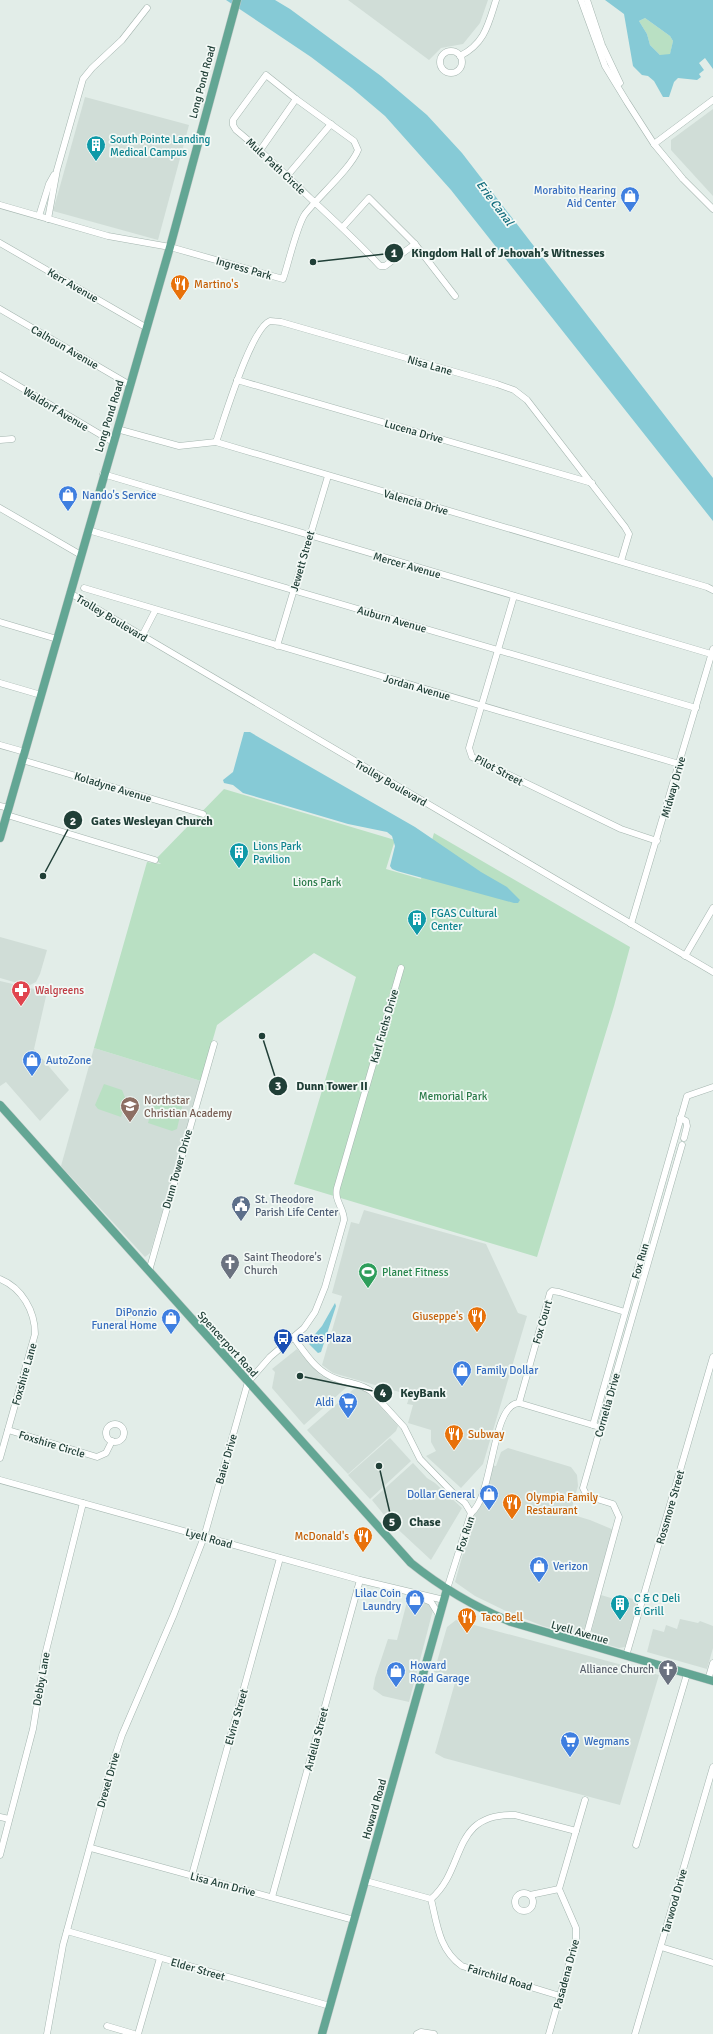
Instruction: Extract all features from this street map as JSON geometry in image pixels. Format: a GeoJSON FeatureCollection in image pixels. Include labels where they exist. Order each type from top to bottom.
{"type":"FeatureCollection","features":[{"type":"Feature","properties":{"kind":"main road","name":"Long Pond Road"},"geometry":{"type":"LineString","coordinates":[[0,838],[170,247],[237,0]]}},
{"type":"Feature","properties":{"kind":"main road","name":"Spencerport Road"},"geometry":{"type":"LineString","coordinates":[[0,1105],[395,1547],[411,1563],[447,1589]]}},
{"type":"Feature","properties":{"kind":"main road","name":"Lyell Avenue"},"geometry":{"type":"LineString","coordinates":[[447,1589],[481,1608],[511,1622],[711,1680]]}},
{"type":"Feature","properties":{"kind":"main road","name":"Howard Road"},"geometry":{"type":"LineString","coordinates":[[322,2034],[447,1589]]}},
{"type":"Feature","properties":{"kind":"street"},"geometry":{"type":"LineString","coordinates":[[460,56],[472,50],[483,36],[496,0]]}},
{"type":"Feature","properties":{"kind":"street"},"geometry":{"type":"LineString","coordinates":[[581,0],[605,66],[627,102],[654,144],[683,179],[713,209]]}},
{"type":"Feature","properties":{"kind":"street"},"geometry":{"type":"LineString","coordinates":[[587,0],[602,45],[627,102]]}},
{"type":"Feature","properties":{"kind":"street"},"geometry":{"type":"LineString","coordinates":[[48,219],[57,170],[83,79],[92,68],[122,40],[147,8]]}},
{"type":"Feature","properties":{"kind":"street","name":"Mule Path Circle"},"geometry":{"type":"LineString","coordinates":[[266,74],[296,99],[331,124],[354,141],[358,150],[352,160],[314,202],[259,152],[233,125],[237,113],[266,74]]}},
{"type":"Feature","properties":{"kind":"street"},"geometry":{"type":"LineString","coordinates":[[259,152],[296,99]]}},
{"type":"Feature","properties":{"kind":"street"},"geometry":{"type":"LineString","coordinates":[[654,144],[713,100]]}},
{"type":"Feature","properties":{"kind":"street"},"geometry":{"type":"LineString","coordinates":[[287,176],[331,124]]}},
{"type":"Feature","properties":{"kind":"street"},"geometry":{"type":"LineString","coordinates":[[39,216],[50,184],[57,170]]}},
{"type":"Feature","properties":{"kind":"street"},"geometry":{"type":"LineString","coordinates":[[342,228],[369,198],[414,244],[455,296]]}},
{"type":"Feature","properties":{"kind":"street"},"geometry":{"type":"LineString","coordinates":[[314,202],[380,266],[385,266],[414,244]]}},
{"type":"Feature","properties":{"kind":"street","name":"Ingress Park"},"geometry":{"type":"LineString","coordinates":[[170,247],[283,279],[303,216],[314,202]]}},
{"type":"Feature","properties":{"kind":"street"},"geometry":{"type":"LineString","coordinates":[[0,205],[108,236],[170,247]]}},
{"type":"Feature","properties":{"kind":"street","name":"Kerr Avenue"},"geometry":{"type":"LineString","coordinates":[[0,243],[147,328]]}},
{"type":"Feature","properties":{"kind":"street","name":"Calhoun Avenue"},"geometry":{"type":"LineString","coordinates":[[0,309],[130,385]]}},
{"type":"Feature","properties":{"kind":"street","name":"Nisa Lane"},"geometry":{"type":"LineString","coordinates":[[216,442],[237,380],[262,327],[270,321],[281,322],[497,384],[514,390],[527,400],[625,527],[629,534],[621,561]]}},
{"type":"Feature","properties":{"kind":"street","name":"Waldorf Avenue"},"geometry":{"type":"LineString","coordinates":[[0,375],[113,442]]}},
{"type":"Feature","properties":{"kind":"street","name":"Lucena Drive"},"geometry":{"type":"LineString","coordinates":[[237,380],[592,483]]}},
{"type":"Feature","properties":{"kind":"street","name":"Valencia Drive"},"geometry":{"type":"LineString","coordinates":[[117,429],[179,446],[216,442],[621,561],[713,590]]}},
{"type":"Feature","properties":{"kind":"street"},"geometry":{"type":"LineString","coordinates":[[0,440],[12,439]]}},
{"type":"Feature","properties":{"kind":"street","name":"Mercer Avenue"},"geometry":{"type":"LineString","coordinates":[[104,474],[514,596],[712,651]]}},
{"type":"Feature","properties":{"kind":"street","name":"Jewett Street"},"geometry":{"type":"LineString","coordinates":[[278,646],[309,536],[328,476]]}},
{"type":"Feature","properties":{"kind":"street"},"geometry":{"type":"LineString","coordinates":[[0,508],[81,555]]}},
{"type":"Feature","properties":{"kind":"street","name":"Auburn Avenue"},"geometry":{"type":"LineString","coordinates":[[88,530],[696,708]]}},
{"type":"Feature","properties":{"kind":"street","name":"Jordan Avenue"},"geometry":{"type":"LineString","coordinates":[[84,588],[679,764]]}},
{"type":"Feature","properties":{"kind":"street","name":"Trolley Boulevard"},"geometry":{"type":"LineString","coordinates":[[70,593],[713,972]]}},
{"type":"Feature","properties":{"kind":"street","name":"Pilot Street"},"geometry":{"type":"LineString","coordinates":[[514,596],[469,748],[470,753],[476,760],[621,829],[657,841]]}},
{"type":"Feature","properties":{"kind":"street"},"geometry":{"type":"LineString","coordinates":[[142,636],[155,610]]}},
{"type":"Feature","properties":{"kind":"street"},"geometry":{"type":"LineString","coordinates":[[0,621],[57,639]]}},
{"type":"Feature","properties":{"kind":"street","name":"Midway Drive"},"geometry":{"type":"LineString","coordinates":[[631,924],[657,841],[712,651]]}},
{"type":"Feature","properties":{"kind":"street"},"geometry":{"type":"LineString","coordinates":[[0,683],[41,695]]}},
{"type":"Feature","properties":{"kind":"street","name":"Koladyne Avenue"},"geometry":{"type":"LineString","coordinates":[[0,745],[23,756],[203,814]]}},
{"type":"Feature","properties":{"kind":"street"},"geometry":{"type":"LineString","coordinates":[[0,806],[8,812],[155,860]]}},
{"type":"Feature","properties":{"kind":"street"},"geometry":{"type":"LineString","coordinates":[[685,956],[713,908]]}},
{"type":"Feature","properties":{"kind":"street","name":"Karl Fuchs Drive"},"geometry":{"type":"LineString","coordinates":[[248,1382],[270,1357],[304,1328],[313,1316],[325,1287],[344,1220],[343,1212],[336,1200],[336,1193],[401,968]]}},
{"type":"Feature","properties":{"kind":"street","name":"Dunn Tower Drive"},"geometry":{"type":"LineString","coordinates":[[149,1271],[214,1044]]}},
{"type":"Feature","properties":{"kind":"street","name":"Fox Run"},"geometry":{"type":"LineString","coordinates":[[593,1425],[687,1096],[713,1087]]}},
{"type":"Feature","properties":{"kind":"street"},"geometry":{"type":"LineString","coordinates":[[680,1118],[686,1122],[687,1126],[684,1138]]}},
{"type":"Feature","properties":{"kind":"street","name":"Cornelia Drive"},"geometry":{"type":"LineString","coordinates":[[584,1644],[619,1517],[613,1504],[587,1496],[584,1493],[583,1488],[682,1145]]}},
{"type":"Feature","properties":{"kind":"street","name":"Foxshire Lane"},"geometry":{"type":"LineString","coordinates":[[0,1279],[10,1284],[22,1297],[33,1315],[35,1325],[34,1343],[0,1458]]}},
{"type":"Feature","properties":{"kind":"street","name":"Fox Court"},"geometry":{"type":"LineString","coordinates":[[519,1403],[550,1293],[559,1292],[625,1312]]}},
{"type":"Feature","properties":{"kind":"street"},"geometry":{"type":"LineString","coordinates":[[294,1338],[319,1370],[334,1379],[368,1388],[404,1427],[420,1459],[455,1495],[465,1502],[471,1513]]}},
{"type":"Feature","properties":{"kind":"street","name":"Rossmore Street"},"geometry":{"type":"LineString","coordinates":[[626,1656],[713,1357]]}},
{"type":"Feature","properties":{"kind":"street","name":"Baier Drive"},"geometry":{"type":"LineString","coordinates":[[204,1537],[248,1382]]}},
{"type":"Feature","properties":{"kind":"street","name":"Fox Run"},"geometry":{"type":"LineString","coordinates":[[447,1589],[471,1513],[480,1503],[501,1423],[506,1410],[514,1403],[519,1403]]}},
{"type":"Feature","properties":{"kind":"street"},"geometry":{"type":"LineString","coordinates":[[519,1403],[601,1428]]}},
{"type":"Feature","properties":{"kind":"street","name":"Foxshire Circle"},"geometry":{"type":"LineString","coordinates":[[8,1430],[97,1457],[106,1453],[112,1441]]}},
{"type":"Feature","properties":{"kind":"street","name":"Lyell Road"},"geometry":{"type":"LineString","coordinates":[[0,1480],[360,1580],[417,1595],[444,1600]]}},
{"type":"Feature","properties":{"kind":"street","name":"Debby Lane"},"geometry":{"type":"LineString","coordinates":[[0,1855],[33,1729],[45,1656],[57,1602],[83,1503]]}},
{"type":"Feature","properties":{"kind":"street","name":"Drexel Drive"},"geometry":{"type":"LineString","coordinates":[[47,2034],[67,1932],[91,1848],[95,1825],[122,1735],[174,1614],[204,1537]]}},
{"type":"Feature","properties":{"kind":"street","name":"Elvira Street"},"geometry":{"type":"LineString","coordinates":[[192,1875],[280,1558]]}},
{"type":"Feature","properties":{"kind":"street","name":"Ardella Street"},"geometry":{"type":"LineString","coordinates":[[272,1897],[360,1580]]}},
{"type":"Feature","properties":{"kind":"street","name":"Lyell Road"},"geometry":{"type":"LineString","coordinates":[[417,1595],[431,1602],[439,1615]]}},
{"type":"Feature","properties":{"kind":"street"},"geometry":{"type":"LineString","coordinates":[[711,1680],[713,1663]]}},
{"type":"Feature","properties":{"kind":"street"},"geometry":{"type":"LineString","coordinates":[[636,1845],[687,1674]]}},
{"type":"Feature","properties":{"kind":"street","name":"Tarwood Drive"},"geometry":{"type":"LineString","coordinates":[[635,2034],[713,1768]]}},
{"type":"Feature","properties":{"kind":"street"},"geometry":{"type":"LineString","coordinates":[[530,1895],[559,1889],[585,1800]]}},
{"type":"Feature","properties":{"kind":"street"},"geometry":{"type":"LineString","coordinates":[[366,1880],[431,1899],[446,1883],[460,1846],[468,1834],[476,1825],[487,1819],[496,1816],[515,1815],[576,1831]]}},
{"type":"Feature","properties":{"kind":"street"},"geometry":{"type":"LineString","coordinates":[[0,1817],[9,1819]]}},
{"type":"Feature","properties":{"kind":"street","name":"Lisa Ann Drive"},"geometry":{"type":"LineString","coordinates":[[91,1848],[354,1920]]}},
{"type":"Feature","properties":{"kind":"street","name":"Pasadena Drive"},"geometry":{"type":"LineString","coordinates":[[550,2034],[577,1933],[559,1889]]}},
{"type":"Feature","properties":{"kind":"street","name":"Fairchild Road"},"geometry":{"type":"LineString","coordinates":[[431,1899],[441,1940],[455,1961],[477,1972],[560,1996]]}},
{"type":"Feature","properties":{"kind":"street","name":"Elder Street"},"geometry":{"type":"LineString","coordinates":[[67,1932],[330,2006]]}},
{"type":"Feature","properties":{"kind":"street"},"geometry":{"type":"LineString","coordinates":[[661,1947],[713,1963]]}},
{"type":"Feature","properties":{"kind":"street"},"geometry":{"type":"LineString","coordinates":[[138,2034],[160,1958]]}},
{"type":"Feature","properties":{"kind":"street"},"geometry":{"type":"LineString","coordinates":[[107,2026],[134,2034]]}},
{"type":"Feature","properties":{"kind":"street"},"geometry":{"type":"LineString","coordinates":[[417,2034],[421,2032],[434,2034]]}},
{"type":"Feature","properties":{"kind":"shaded area"},"geometry":{"type":"Polygon","coordinates":[[[348,0],[488,0],[480,23],[463,44],[441,48],[429,60],[348,0]]]}},
{"type":"Feature","properties":{"kind":"shaded area","name":"South Pointe Landing Medical Campus"},"geometry":{"type":"Polygon","coordinates":[[[85,97],[189,125],[158,240],[53,211],[85,97]]]}},
{"type":"Feature","properties":{"kind":"shaded area"},"geometry":{"type":"Polygon","coordinates":[[[713,109],[713,196],[671,150],[671,140],[713,109]]]}},
{"type":"Feature","properties":{"kind":"shaded area"},"geometry":{"type":"Polygon","coordinates":[[[0,937],[47,950],[36,982],[28,986],[0,978],[0,937]]]}},
{"type":"Feature","properties":{"kind":"shaded area"},"geometry":{"type":"Polygon","coordinates":[[[0,981],[47,992],[34,1049],[69,1090],[40,1121],[6,1082],[0,1086],[0,981]]]}},
{"type":"Feature","properties":{"kind":"shaded area","name":"Northstar Christian Academy"},"geometry":{"type":"Polygon","coordinates":[[[94,1048],[201,1081],[150,1253],[145,1257],[61,1166],[94,1048]]]}},
{"type":"Feature","properties":{"kind":"shaded area"},"geometry":{"type":"Polygon","coordinates":[[[364,1210],[486,1244],[518,1313],[527,1316],[483,1464],[461,1488],[426,1456],[436,1451],[431,1442],[431,1430],[408,1423],[413,1405],[407,1404],[410,1395],[333,1373],[322,1365],[342,1296],[332,1293],[351,1222],[359,1224],[364,1210]]]}},
{"type":"Feature","properties":{"kind":"shaded area"},"geometry":{"type":"Polygon","coordinates":[[[297,1349],[320,1375],[332,1381],[349,1385],[304,1425],[272,1388],[275,1372],[272,1369],[297,1349]]]}},
{"type":"Feature","properties":{"kind":"shaded area"},"geometry":{"type":"Polygon","coordinates":[[[355,1388],[367,1392],[398,1426],[396,1431],[348,1474],[307,1430],[355,1388]]]}},
{"type":"Feature","properties":{"kind":"shaded area"},"geometry":{"type":"Polygon","coordinates":[[[390,1438],[411,1461],[370,1499],[348,1475],[390,1438]]]}},
{"type":"Feature","properties":{"kind":"shaded area"},"geometry":{"type":"Polygon","coordinates":[[[508,1448],[571,1467],[577,1475],[578,1486],[570,1514],[614,1530],[587,1625],[580,1636],[543,1626],[512,1614],[475,1596],[455,1582],[488,1465],[496,1466],[501,1452],[508,1448]]]}},
{"type":"Feature","properties":{"kind":"shaded area"},"geometry":{"type":"Polygon","coordinates":[[[413,1463],[427,1478],[435,1483],[462,1508],[431,1560],[389,1521],[372,1500],[413,1463]]]}},
{"type":"Feature","properties":{"kind":"shaded area"},"geometry":{"type":"Polygon","coordinates":[[[601,1595],[621,1601],[623,1596],[640,1601],[625,1647],[619,1648],[592,1640],[590,1637],[601,1595]]]}},
{"type":"Feature","properties":{"kind":"shaded area"},"geometry":{"type":"Polygon","coordinates":[[[408,1598],[428,1604],[433,1610],[409,1702],[383,1696],[373,1689],[375,1678],[388,1639],[397,1640],[408,1598]]]}},
{"type":"Feature","properties":{"kind":"shaded area"},"geometry":{"type":"Polygon","coordinates":[[[680,1619],[698,1623],[700,1621],[713,1626],[713,1648],[707,1669],[647,1652],[653,1629],[664,1632],[666,1625],[677,1629],[680,1619]]]}},
{"type":"Feature","properties":{"kind":"shaded area"},"geometry":{"type":"Polygon","coordinates":[[[456,1620],[659,1675],[620,1805],[444,1758],[435,1753],[456,1679],[434,1672],[447,1627],[456,1620]]]}},
{"type":"Feature","properties":{"kind":"green space"},"geometry":{"type":"Polygon","coordinates":[[[645,18],[670,36],[673,41],[670,55],[660,55],[650,45],[647,34],[639,21],[645,18]]]}},
{"type":"Feature","properties":{"kind":"green space"},"geometry":{"type":"Polygon","coordinates":[[[224,789],[395,840],[386,869],[421,879],[434,833],[630,947],[614,1006],[537,1257],[294,1184],[356,977],[314,953],[217,1025],[201,1081],[94,1048],[147,862],[161,864],[155,860],[224,789]]]}},
{"type":"Feature","properties":{"kind":"green space"},"geometry":{"type":"Polygon","coordinates":[[[104,1084],[122,1090],[126,1100],[121,1117],[98,1109],[95,1105],[104,1084]]]}},
{"type":"Feature","properties":{"kind":"green space"},"geometry":{"type":"Polygon","coordinates":[[[166,1098],[183,1103],[177,1129],[172,1131],[148,1123],[154,1102],[166,1098]]]}},
{"type":"Feature","properties":{"kind":"water","name":"Erie Canal"},"geometry":{"type":"Polygon","coordinates":[[[226,0],[275,0],[290,9],[381,76],[427,115],[462,153],[713,478],[713,521],[451,190],[385,116],[352,88],[311,57],[226,0]]]}},
{"type":"Feature","properties":{"kind":"water"},"geometry":{"type":"Polygon","coordinates":[[[605,0],[713,0],[713,69],[705,58],[699,63],[704,70],[699,74],[701,77],[697,80],[678,78],[674,82],[669,97],[663,97],[654,81],[648,76],[642,75],[633,66],[624,14],[605,0]],[[645,18],[639,21],[647,34],[650,45],[660,55],[670,54],[673,41],[670,36],[645,18]]]}},
{"type":"Feature","properties":{"kind":"water"},"geometry":{"type":"Polygon","coordinates":[[[244,732],[250,732],[415,827],[481,872],[507,887],[520,900],[518,903],[514,903],[397,871],[392,869],[390,866],[395,846],[392,836],[387,832],[348,824],[243,793],[233,785],[224,783],[223,780],[233,772],[244,732]]]}},
{"type":"Feature","properties":{"kind":"water"},"geometry":{"type":"Polygon","coordinates":[[[335,1303],[336,1306],[321,1352],[318,1353],[309,1344],[310,1340],[322,1326],[335,1303]]]}},
{"type":"Feature","properties":{"kind":"place","name":"South Pointe Landing Medical Campus"},"geometry":{"type":"Point","coordinates":[96,162]}},
{"type":"Feature","properties":{"kind":"place","name":"Morabito Hearing Aid Center"},"geometry":{"type":"Point","coordinates":[630,213]}},
{"type":"Feature","properties":{"kind":"place","name":"Kingdom Hall of Jehovah’s Witnesses"},"geometry":{"type":"Point","coordinates":[313,262]}},
{"type":"Feature","properties":{"kind":"place","name":"Martino's"},"geometry":{"type":"Point","coordinates":[180,301]}},
{"type":"Feature","properties":{"kind":"place","name":"Nando's Service"},"geometry":{"type":"Point","coordinates":[68,512]}},
{"type":"Feature","properties":{"kind":"place","name":"Lions Park Pavilion"},"geometry":{"type":"Point","coordinates":[239,869]}},
{"type":"Feature","properties":{"kind":"place","name":"Gates Wesleyan Church"},"geometry":{"type":"Point","coordinates":[43,876]}},
{"type":"Feature","properties":{"kind":"place","name":"FGAS Cultural Center"},"geometry":{"type":"Point","coordinates":[417,936]}},
{"type":"Feature","properties":{"kind":"place","name":"Walgreens"},"geometry":{"type":"Point","coordinates":[21,1007]}},
{"type":"Feature","properties":{"kind":"place","name":"Dunn Tower II"},"geometry":{"type":"Point","coordinates":[262,1036]}},
{"type":"Feature","properties":{"kind":"place","name":"AutoZone"},"geometry":{"type":"Point","coordinates":[32,1077]}},
{"type":"Feature","properties":{"kind":"place","name":"Northstar Christian Academy"},"geometry":{"type":"Point","coordinates":[130,1123]}},
{"type":"Feature","properties":{"kind":"place","name":"St. Theodore Parish Life Center"},"geometry":{"type":"Point","coordinates":[241,1222]}},
{"type":"Feature","properties":{"kind":"place","name":"Saint Theodore's Church"},"geometry":{"type":"Point","coordinates":[230,1280]}},
{"type":"Feature","properties":{"kind":"place","name":"Planet Fitness"},"geometry":{"type":"Point","coordinates":[368,1289]}},
{"type":"Feature","properties":{"kind":"place","name":"Giuseppe's"},"geometry":{"type":"Point","coordinates":[477,1333]}},
{"type":"Feature","properties":{"kind":"place","name":"DiPonzio Funeral Home"},"geometry":{"type":"Point","coordinates":[171,1335]}},
{"type":"Feature","properties":{"kind":"place","name":"Gates Plaza"},"geometry":{"type":"Point","coordinates":[283,1355]}},
{"type":"Feature","properties":{"kind":"place","name":"KeyBank"},"geometry":{"type":"Point","coordinates":[300,1376]}},
{"type":"Feature","properties":{"kind":"place","name":"Family Dollar"},"geometry":{"type":"Point","coordinates":[462,1387]}},
{"type":"Feature","properties":{"kind":"place","name":"Aldi"},"geometry":{"type":"Point","coordinates":[348,1419]}},
{"type":"Feature","properties":{"kind":"place","name":"Subway"},"geometry":{"type":"Point","coordinates":[454,1451]}},
{"type":"Feature","properties":{"kind":"place","name":"Chase"},"geometry":{"type":"Point","coordinates":[379,1466]}},
{"type":"Feature","properties":{"kind":"place","name":"Dollar General"},"geometry":{"type":"Point","coordinates":[489,1511]}},
{"type":"Feature","properties":{"kind":"place","name":"Olympia Family Restaurant"},"geometry":{"type":"Point","coordinates":[512,1520]}},
{"type":"Feature","properties":{"kind":"place","name":"McDonald's"},"geometry":{"type":"Point","coordinates":[363,1553]}},
{"type":"Feature","properties":{"kind":"place","name":"Verizon"},"geometry":{"type":"Point","coordinates":[539,1583]}},
{"type":"Feature","properties":{"kind":"place","name":"Lilac Coin Laundry"},"geometry":{"type":"Point","coordinates":[415,1616]}},
{"type":"Feature","properties":{"kind":"place","name":"C & C Deli & Grill"},"geometry":{"type":"Point","coordinates":[620,1621]}},
{"type":"Feature","properties":{"kind":"place","name":"Taco Bell"},"geometry":{"type":"Point","coordinates":[467,1634]}},
{"type":"Feature","properties":{"kind":"place","name":"Alliance Church"},"geometry":{"type":"Point","coordinates":[668,1686]}},
{"type":"Feature","properties":{"kind":"place","name":"Howard Road Garage"},"geometry":{"type":"Point","coordinates":[396,1688]}},
{"type":"Feature","properties":{"kind":"place","name":"Wegmans"},"geometry":{"type":"Point","coordinates":[570,1758]}},
{"type":"Feature","properties":{"kind":"park label","name":"Lions Park"},"geometry":{"type":"Point","coordinates":[317,882]}},
{"type":"Feature","properties":{"kind":"park label","name":"Memorial Park"},"geometry":{"type":"Point","coordinates":[453,1096]}}]}
